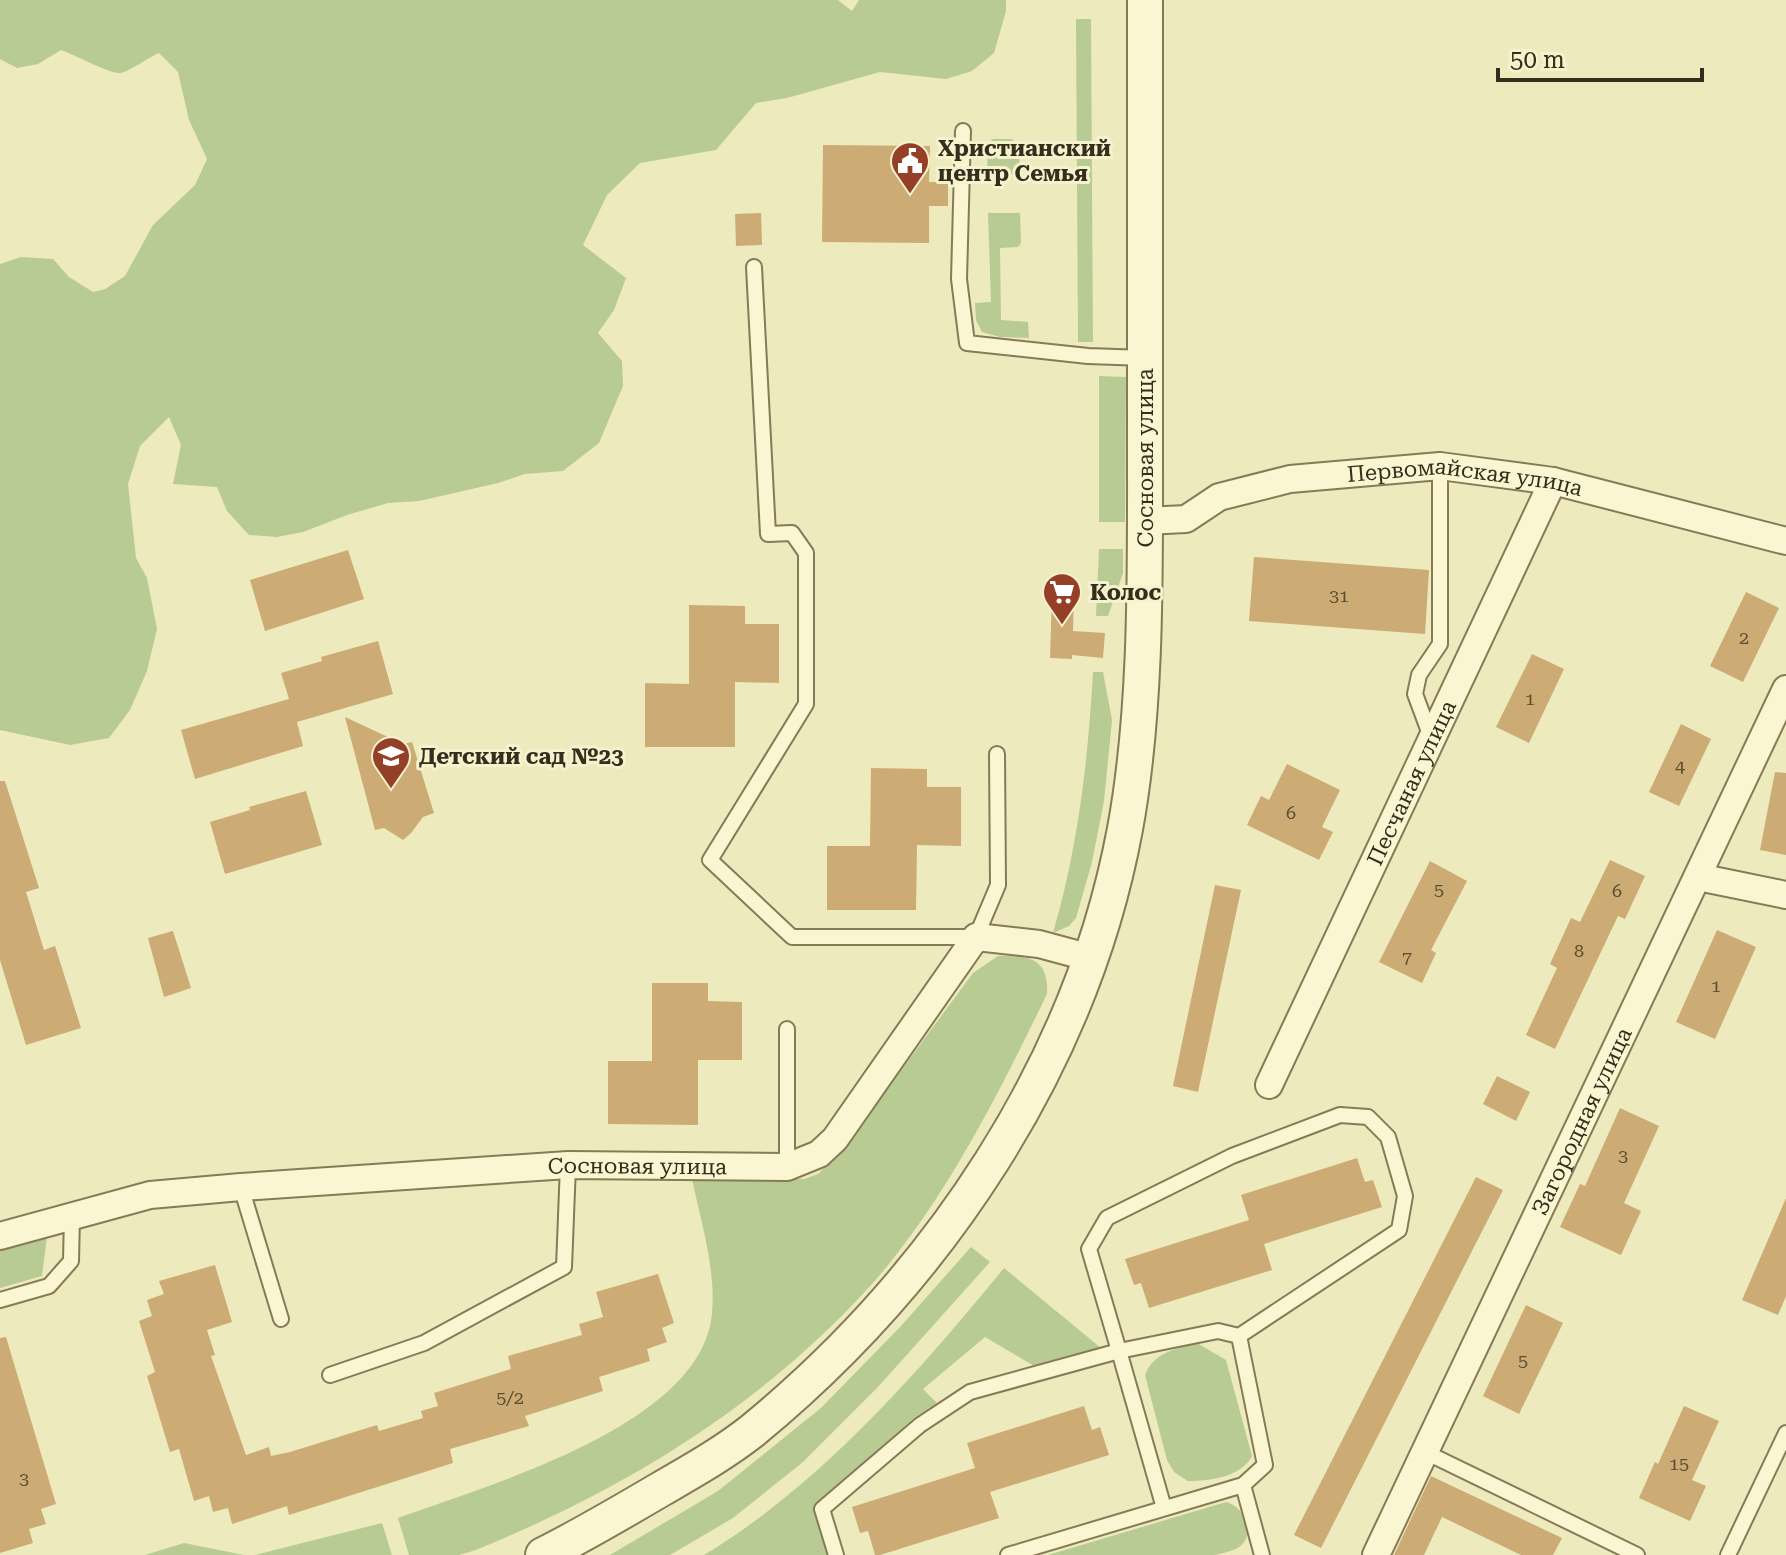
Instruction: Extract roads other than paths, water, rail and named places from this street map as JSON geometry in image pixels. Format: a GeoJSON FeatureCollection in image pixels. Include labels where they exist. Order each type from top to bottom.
{"type":"FeatureCollection","features":[{"type":"Feature","properties":{"kind":"street","name":"Сосновая улица"},"geometry":{"type":"LineString","coordinates":[[543,1555],[660,1490],[750,1432],[876,1314],[924,1259],[988,1168],[1029,1097],[1068,1018],[1091,958],[1112,888],[1126,827],[1137,745],[1145,521],[1145,0]]}},
{"type":"Feature","properties":{"kind":"street","name":"Первомайская улица"},"geometry":{"type":"LineString","coordinates":[[1145,521],[1186,519],[1219,497],[1290,479],[1440,466],[1553,481],[1786,541]]}},
{"type":"Feature","properties":{"kind":"street","name":"Песчаная улица"},"geometry":{"type":"LineString","coordinates":[[1269,1085],[1553,481]]}},
{"type":"Feature","properties":{"kind":"street","name":"Загородная улица"},"geometry":{"type":"LineString","coordinates":[[1376,1555],[1786,689]]}},
{"type":"Feature","properties":{"kind":"street"},"geometry":{"type":"LineString","coordinates":[[1698,877],[1786,895]]}},
{"type":"Feature","properties":{"kind":"street","name":"Сосновая улица"},"geometry":{"type":"LineString","coordinates":[[0,1236],[150,1195],[241,1187],[568,1165],[787,1167],[819,1154],[835,1139],[976,937]]}},
{"type":"Feature","properties":{"kind":"street"},"geometry":{"type":"LineString","coordinates":[[976,937],[1039,944],[1091,958]]}},
{"type":"Feature","properties":{"kind":"lane"},"geometry":{"type":"LineString","coordinates":[[963,131],[959,279],[967,343],[1072,355],[1145,358]]}},
{"type":"Feature","properties":{"kind":"lane"},"geometry":{"type":"LineString","coordinates":[[754,267],[768,534],[792,533],[806,553],[806,704],[710,860],[792,937],[976,937],[998,885],[997,754]]}},
{"type":"Feature","properties":{"kind":"lane"},"geometry":{"type":"LineString","coordinates":[[1431,737],[1415,694],[1419,675],[1440,644],[1440,466]]}},
{"type":"Feature","properties":{"kind":"lane"},"geometry":{"type":"LineString","coordinates":[[787,1029],[787,1167]]}},
{"type":"Feature","properties":{"kind":"lane"},"geometry":{"type":"LineString","coordinates":[[836,1555],[822,1509],[920,1425],[970,1392],[1119,1351],[1218,1331],[1239,1336],[1399,1230],[1405,1196],[1388,1137],[1368,1117],[1340,1115],[1232,1156],[1107,1218],[1089,1249],[1119,1351],[1164,1508]]}},
{"type":"Feature","properties":{"kind":"lane"},"geometry":{"type":"LineString","coordinates":[[330,1375],[424,1343],[564,1267],[568,1165]]}},
{"type":"Feature","properties":{"kind":"lane"},"geometry":{"type":"LineString","coordinates":[[241,1187],[281,1319]]}},
{"type":"Feature","properties":{"kind":"lane"},"geometry":{"type":"LineString","coordinates":[[0,1300],[49,1286],[71,1261],[72,1215]]}},
{"type":"Feature","properties":{"kind":"lane"},"geometry":{"type":"LineString","coordinates":[[1008,1555],[1243,1485],[1265,1465],[1239,1336]]}},
{"type":"Feature","properties":{"kind":"lane"},"geometry":{"type":"LineString","coordinates":[[1728,1555],[1786,1433]]}},
{"type":"Feature","properties":{"kind":"lane"},"geometry":{"type":"LineString","coordinates":[[1425,1452],[1637,1555]]}},
{"type":"Feature","properties":{"kind":"lane"},"geometry":{"type":"LineString","coordinates":[[1243,1485],[1260,1554]]}},
{"type":"Feature","properties":{"kind":"place","name":"Христианский центр Семья"},"geometry":{"type":"Point","coordinates":[910,195]}},
{"type":"Feature","properties":{"kind":"place","name":"Колос"},"geometry":{"type":"Point","coordinates":[1062,626]}},
{"type":"Feature","properties":{"kind":"place","name":"Детский сад №23"},"geometry":{"type":"Point","coordinates":[391,790]}}]}
